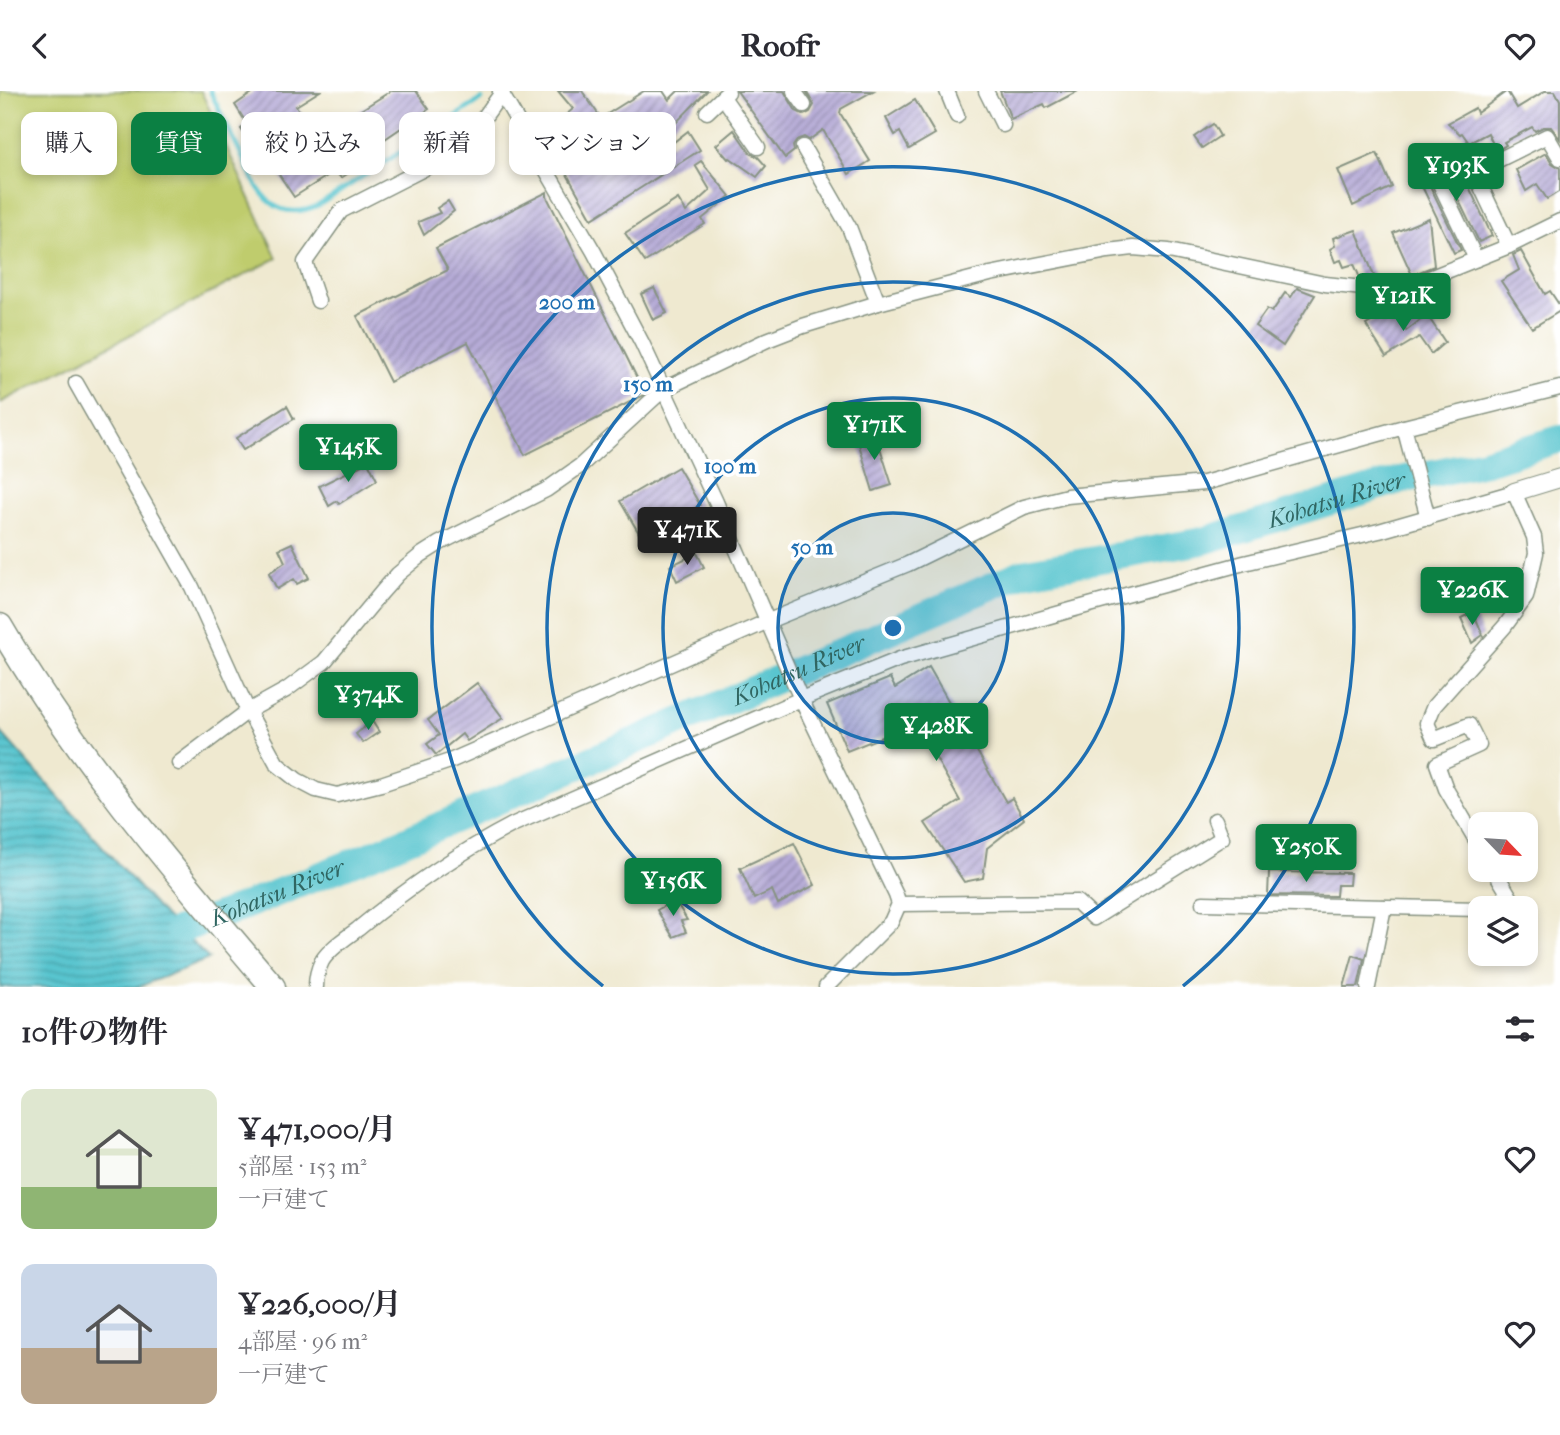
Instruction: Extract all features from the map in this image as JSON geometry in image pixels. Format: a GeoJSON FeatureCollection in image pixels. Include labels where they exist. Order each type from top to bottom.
{"type":"FeatureCollection","features":[{"type":"Feature","properties":{"kind":"highway"},"geometry":{"type":"LineString","coordinates":[[0,626],[19,659],[71,734],[188,886],[273,987]]}},
{"type":"Feature","properties":{"kind":"street"},"geometry":{"type":"LineString","coordinates":[[794,91],[804,104]]}},
{"type":"Feature","properties":{"kind":"street"},"geometry":{"type":"LineString","coordinates":[[947,91],[957,116]]}},
{"type":"Feature","properties":{"kind":"street"},"geometry":{"type":"LineString","coordinates":[[986,91],[1003,125]]}},
{"type":"Feature","properties":{"kind":"street"},"geometry":{"type":"LineString","coordinates":[[318,301],[306,262],[341,211],[449,156],[473,133],[501,92],[594,252],[664,389],[798,693],[899,904],[891,922],[830,986]]}},
{"type":"Feature","properties":{"kind":"street"},"geometry":{"type":"LineString","coordinates":[[707,112],[726,94],[758,146]]}},
{"type":"Feature","properties":{"kind":"street"},"geometry":{"type":"LineString","coordinates":[[1509,246],[1474,172],[1547,136],[1560,158]]}},
{"type":"Feature","properties":{"kind":"street"},"geometry":{"type":"LineString","coordinates":[[803,147],[849,227],[878,303]]}},
{"type":"Feature","properties":{"kind":"street"},"geometry":{"type":"LineString","coordinates":[[1440,184],[1476,259]]}},
{"type":"Feature","properties":{"kind":"street"},"geometry":{"type":"LineString","coordinates":[[179,763],[248,711],[286,690],[324,662],[398,573],[421,555],[546,489],[580,466],[664,389],[767,340],[878,303],[990,274],[1108,251],[1133,249],[1169,251],[1325,284],[1391,291],[1509,246],[1560,221]]}},
{"type":"Feature","properties":{"kind":"street"},"geometry":{"type":"LineString","coordinates":[[76,383],[192,587],[248,711],[277,764],[297,780],[316,790],[338,795],[450,761],[766,622],[908,564],[1024,507],[1046,500],[1094,493],[1184,487],[1204,483],[1560,388]]}},
{"type":"Feature","properties":{"kind":"street"},"geometry":{"type":"LineString","coordinates":[[1405,431],[1426,511]]}},
{"type":"Feature","properties":{"kind":"street"},"geometry":{"type":"LineString","coordinates":[[316,987],[322,961],[330,952],[393,901],[454,857],[514,824],[798,693],[930,650],[1426,511],[1514,492],[1560,478]]}},
{"type":"Feature","properties":{"kind":"street"},"geometry":{"type":"LineString","coordinates":[[1468,827],[1446,789],[1437,764],[1479,745],[1469,725],[1434,739],[1427,723],[1434,706],[1526,597],[1536,554],[1534,537],[1514,492]]}},
{"type":"Feature","properties":{"kind":"street"},"geometry":{"type":"LineString","coordinates":[[899,904],[1077,902],[1094,918],[1222,838],[1215,820]]}},
{"type":"Feature","properties":{"kind":"street"},"geometry":{"type":"LineString","coordinates":[[1203,903],[1468,909]]}},
{"type":"Feature","properties":{"kind":"street"},"geometry":{"type":"LineString","coordinates":[[1368,987],[1384,907]]}},
{"type":"Feature","properties":{"kind":"green space"},"geometry":{"type":"Polygon","coordinates":[[[0,91],[201,91],[211,112],[131,112],[131,175],[227,175],[227,148],[277,258],[0,403],[0,91]]]}},
{"type":"Feature","properties":{"kind":"water"},"geometry":{"type":"Polygon","coordinates":[[[0,731],[158,909],[209,959],[138,987],[0,987],[0,731]]]}},
{"type":"Feature","properties":{"kind":"building"},"geometry":{"type":"Polygon","coordinates":[[[255,91],[320,91],[296,106],[300,112],[241,112],[241,114],[235,105],[255,91]]]}},
{"type":"Feature","properties":{"kind":"building"},"geometry":{"type":"Polygon","coordinates":[[[391,91],[416,91],[429,109],[425,112],[399,112],[399,129],[385,139],[385,112],[358,112],[391,91]]]}},
{"type":"Feature","properties":{"kind":"building"},"geometry":{"type":"Polygon","coordinates":[[[558,91],[582,91],[597,112],[569,112],[573,109],[558,91]]]}},
{"type":"Feature","properties":{"kind":"building"},"geometry":{"type":"Polygon","coordinates":[[[644,91],[663,91],[669,100],[678,91],[707,91],[676,123],[676,112],[611,112],[644,91]]]}},
{"type":"Feature","properties":{"kind":"building"},"geometry":{"type":"Polygon","coordinates":[[[737,91],[784,91],[796,111],[804,115],[810,112],[814,105],[806,91],[873,91],[841,109],[840,113],[870,161],[849,174],[823,130],[809,140],[804,137],[798,139],[793,146],[794,151],[785,158],[737,91]]]}},
{"type":"Feature","properties":{"kind":"building"},"geometry":{"type":"Polygon","coordinates":[[[1000,91],[1078,91],[1046,108],[1044,104],[1011,119],[1000,91]]]}},
{"type":"Feature","properties":{"kind":"building"},"geometry":{"type":"Polygon","coordinates":[[[1507,91],[1517,108],[1545,91],[1555,91],[1560,100],[1560,139],[1551,127],[1535,131],[1532,127],[1504,142],[1506,145],[1496,151],[1488,133],[1469,143],[1462,133],[1448,123],[1475,108],[1477,113],[1507,91]]]}},
{"type":"Feature","properties":{"kind":"building"},"geometry":{"type":"Polygon","coordinates":[[[915,100],[935,134],[909,149],[900,132],[895,135],[886,118],[915,100]]]}},
{"type":"Feature","properties":{"kind":"building"},"geometry":{"type":"Polygon","coordinates":[[[1213,124],[1220,136],[1202,148],[1194,137],[1213,124]]]}},
{"type":"Feature","properties":{"kind":"building"},"geometry":{"type":"Polygon","coordinates":[[[734,130],[750,153],[766,166],[757,177],[728,159],[716,145],[734,130]]]}},
{"type":"Feature","properties":{"kind":"building"},"geometry":{"type":"Polygon","coordinates":[[[688,131],[700,150],[676,165],[676,140],[688,131]]]}},
{"type":"Feature","properties":{"kind":"building"},"geometry":{"type":"Polygon","coordinates":[[[1377,153],[1392,187],[1353,206],[1338,170],[1377,153]]]}},
{"type":"Feature","properties":{"kind":"building"},"geometry":{"type":"Polygon","coordinates":[[[1546,153],[1552,163],[1560,168],[1560,191],[1547,199],[1537,184],[1526,191],[1516,170],[1546,153]]]}},
{"type":"Feature","properties":{"kind":"building"},"geometry":{"type":"Polygon","coordinates":[[[701,161],[730,196],[702,219],[705,224],[645,262],[625,233],[678,199],[686,212],[710,190],[695,165],[701,161]]]}},
{"type":"Feature","properties":{"kind":"building"},"geometry":{"type":"Polygon","coordinates":[[[1457,161],[1492,236],[1479,242],[1449,180],[1445,176],[1436,175],[1432,179],[1431,188],[1461,250],[1454,253],[1418,178],[1457,161]]]}},
{"type":"Feature","properties":{"kind":"building"},"geometry":{"type":"Polygon","coordinates":[[[279,175],[329,175],[294,197],[279,175]]]}},
{"type":"Feature","properties":{"kind":"building"},"geometry":{"type":"Polygon","coordinates":[[[567,175],[661,175],[592,219],[567,175]]]}},
{"type":"Feature","properties":{"kind":"building"},"geometry":{"type":"Polygon","coordinates":[[[547,192],[547,197],[644,395],[525,455],[468,342],[390,382],[357,316],[448,270],[436,248],[547,192]]]}},
{"type":"Feature","properties":{"kind":"building"},"geometry":{"type":"Polygon","coordinates":[[[448,201],[454,211],[424,235],[418,222],[440,213],[437,208],[448,201]]]}},
{"type":"Feature","properties":{"kind":"building"},"geometry":{"type":"Polygon","coordinates":[[[1429,218],[1434,266],[1412,275],[1393,233],[1429,218]]]}},
{"type":"Feature","properties":{"kind":"building"},"geometry":{"type":"Polygon","coordinates":[[[1356,230],[1374,276],[1366,279],[1360,278],[1354,264],[1344,267],[1341,260],[1335,262],[1330,249],[1335,246],[1333,238],[1356,230]]]}},
{"type":"Feature","properties":{"kind":"building"},"geometry":{"type":"Polygon","coordinates":[[[1521,251],[1545,294],[1550,291],[1560,306],[1560,311],[1532,328],[1501,281],[1519,270],[1513,255],[1521,251]]]}},
{"type":"Feature","properties":{"kind":"building"},"geometry":{"type":"Polygon","coordinates":[[[654,288],[667,313],[653,320],[641,294],[654,288]]]}},
{"type":"Feature","properties":{"kind":"building"},"geometry":{"type":"Polygon","coordinates":[[[1297,288],[1315,295],[1283,346],[1255,326],[1267,309],[1272,312],[1285,293],[1291,297],[1297,288]]]}},
{"type":"Feature","properties":{"kind":"building"},"geometry":{"type":"Polygon","coordinates":[[[1393,309],[1406,331],[1427,315],[1445,342],[1431,354],[1419,337],[1386,357],[1366,325],[1393,309]]]}},
{"type":"Feature","properties":{"kind":"building"},"geometry":{"type":"Polygon","coordinates":[[[287,406],[294,419],[243,450],[236,438],[287,406]]]}},
{"type":"Feature","properties":{"kind":"building"},"geometry":{"type":"Polygon","coordinates":[[[875,432],[892,485],[873,491],[857,438],[875,432]]]}},
{"type":"Feature","properties":{"kind":"building"},"geometry":{"type":"Polygon","coordinates":[[[368,462],[377,480],[339,504],[337,501],[329,506],[319,486],[368,462]]]}},
{"type":"Feature","properties":{"kind":"building"},"geometry":{"type":"Polygon","coordinates":[[[678,467],[700,505],[643,540],[620,501],[678,467]]]}},
{"type":"Feature","properties":{"kind":"building"},"geometry":{"type":"Polygon","coordinates":[[[292,543],[309,578],[297,584],[294,579],[277,589],[269,573],[285,562],[279,549],[292,543]]]}},
{"type":"Feature","properties":{"kind":"building"},"geometry":{"type":"Polygon","coordinates":[[[697,553],[704,567],[677,581],[670,566],[697,553]]]}},
{"type":"Feature","properties":{"kind":"building"},"geometry":{"type":"Polygon","coordinates":[[[1473,612],[1483,635],[1472,643],[1461,618],[1473,612]]]}},
{"type":"Feature","properties":{"kind":"building"},"geometry":{"type":"Polygon","coordinates":[[[929,667],[1006,802],[1012,798],[1024,819],[987,848],[983,878],[964,882],[925,823],[960,801],[916,723],[847,751],[827,704],[890,678],[895,688],[929,667]]]}},
{"type":"Feature","properties":{"kind":"building"},"geometry":{"type":"Polygon","coordinates":[[[477,683],[503,718],[467,741],[462,734],[436,755],[427,744],[439,735],[428,720],[477,683]]]}},
{"type":"Feature","properties":{"kind":"building"},"geometry":{"type":"Polygon","coordinates":[[[372,721],[379,732],[363,743],[356,734],[372,721]]]}},
{"type":"Feature","properties":{"kind":"building"},"geometry":{"type":"Polygon","coordinates":[[[794,843],[815,885],[778,904],[772,890],[754,899],[740,868],[794,843]]]}},
{"type":"Feature","properties":{"kind":"building"},"geometry":{"type":"Polygon","coordinates":[[[1269,872],[1350,873],[1349,885],[1337,885],[1336,896],[1268,895],[1269,872]]]}},
{"type":"Feature","properties":{"kind":"building"},"geometry":{"type":"Polygon","coordinates":[[[675,900],[687,920],[681,921],[686,932],[673,937],[657,910],[675,900]]]}},
{"type":"Feature","properties":{"kind":"building"},"geometry":{"type":"Polygon","coordinates":[[[1353,955],[1364,959],[1358,987],[1344,987],[1353,955]]]}},
{"type":"Feature","properties":{"kind":"waterway"},"geometry":{"type":"LineString","coordinates":[[210,91],[259,189],[277,207],[288,211],[319,205],[482,99]]}},
{"type":"Feature","properties":{"kind":"waterway","name":"Kohatsu River"},"geometry":{"type":"LineString","coordinates":[[179,930],[386,849],[1022,573],[1203,541],[1396,481],[1485,462],[1560,439]]}}]}
